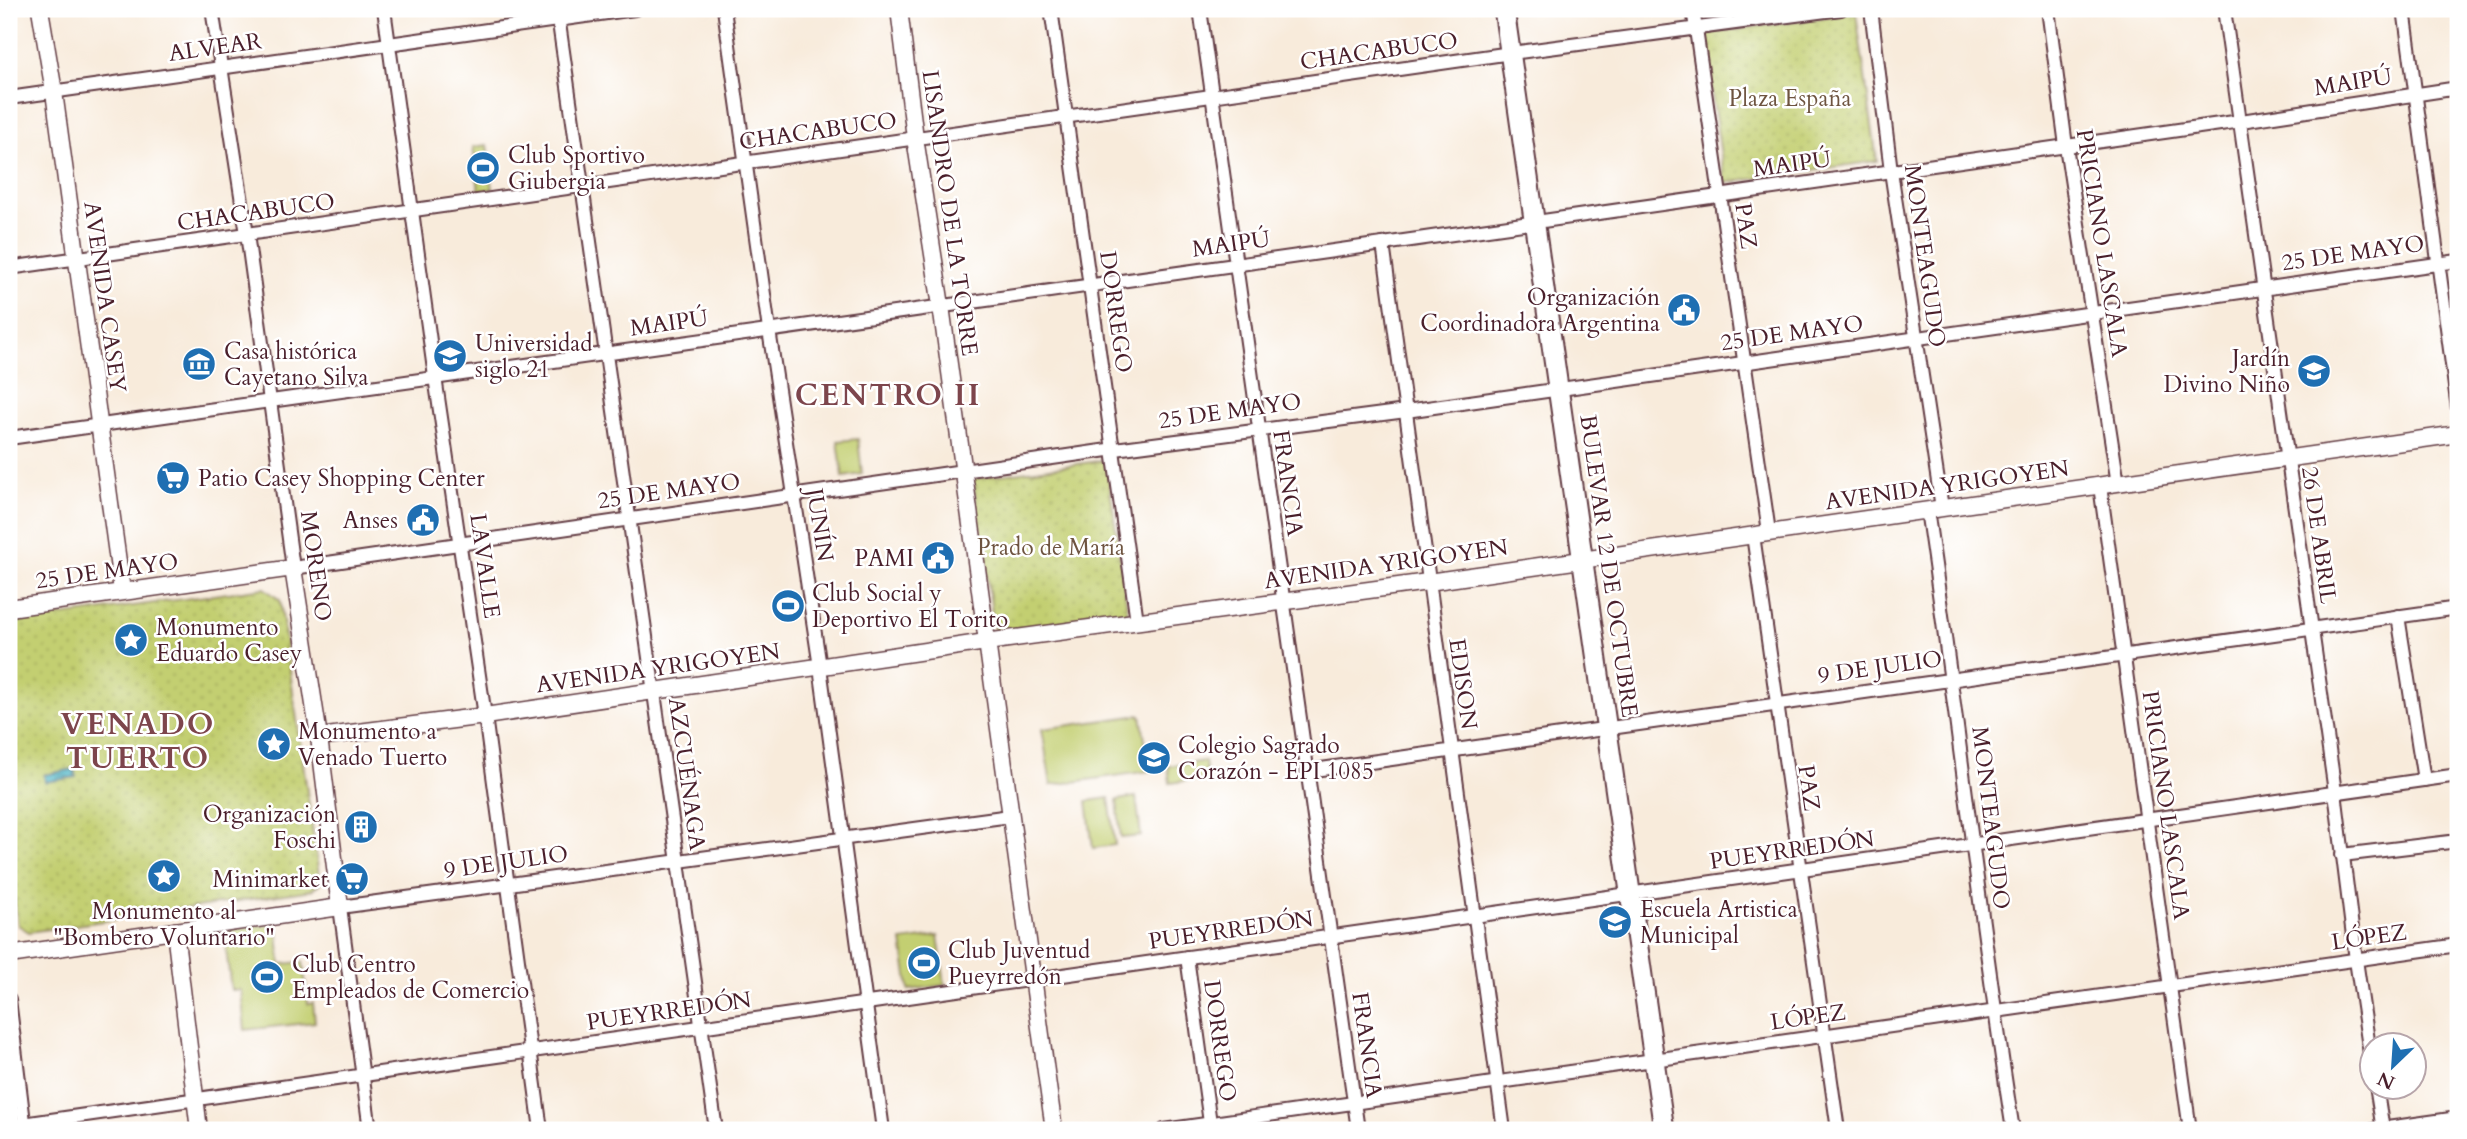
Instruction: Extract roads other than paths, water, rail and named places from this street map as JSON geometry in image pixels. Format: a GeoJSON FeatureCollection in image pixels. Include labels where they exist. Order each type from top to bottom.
{"type":"FeatureCollection","features":[{"type":"Feature","properties":{"kind":"highway","name":"BULEVAR 12 DE OCTUBRE"},"geometry":{"type":"LineString","coordinates":[[1504,9],[1664,1130]]}},
{"type":"Feature","properties":{"kind":"main road","name":"AVENIDA CASEY"},"geometry":{"type":"LineString","coordinates":[[40,9],[54,92],[121,592]]}},
{"type":"Feature","properties":{"kind":"main road","name":"LISANDRO DE LA TORRE"},"geometry":{"type":"LineString","coordinates":[[900,9],[915,138],[941,306],[1054,1130]]}},
{"type":"Feature","properties":{"kind":"main road","name":"AVENIDA YRIGOYEN"},"geometry":{"type":"LineString","coordinates":[[319,737],[485,716],[986,642],[1428,582],[2458,434]]}},
{"type":"Feature","properties":{"kind":"main road","name":"25 DE MAYO"},"geometry":{"type":"LineString","coordinates":[[9,608],[293,568]]}},
{"type":"Feature","properties":{"kind":"main road","name":"MORENO"},"geometry":{"type":"LineString","coordinates":[[293,568],[319,737],[340,907]]}},
{"type":"Feature","properties":{"kind":"main road","name":"9 DE JULIO"},"geometry":{"type":"LineString","coordinates":[[9,955],[340,907]]}},
{"type":"Feature","properties":{"kind":"main road"},"geometry":{"type":"LineString","coordinates":[[175,931],[199,1130]]}},
{"type":"Feature","properties":{"kind":"street","name":"MORENO"},"geometry":{"type":"LineString","coordinates":[[212,9],[247,234],[293,568]]}},
{"type":"Feature","properties":{"kind":"street","name":"LAVALLE"},"geometry":{"type":"LineString","coordinates":[[384,9],[541,1130]]}},
{"type":"Feature","properties":{"kind":"street","name":"ALVEAR"},"geometry":{"type":"LineString","coordinates":[[9,98],[390,43],[558,14],[635,9]]}},
{"type":"Feature","properties":{"kind":"street","name":"JUNÍN"},"geometry":{"type":"LineString","coordinates":[[724,9],[820,667],[883,1130]]}},
{"type":"Feature","properties":{"kind":"street","name":"DORREGO"},"geometry":{"type":"LineString","coordinates":[[1051,9],[1115,449],[1137,621]]}},
{"type":"Feature","properties":{"kind":"street","name":"FRANCIA"},"geometry":{"type":"LineString","coordinates":[[1200,9],[1358,1130]]}},
{"type":"Feature","properties":{"kind":"street","name":"PAZ"},"geometry":{"type":"LineString","coordinates":[[1693,9],[1744,363],[1776,704],[1838,1130]]}},
{"type":"Feature","properties":{"kind":"street","name":"CHACABUCO"},"geometry":{"type":"LineString","coordinates":[[9,268],[1511,53],[1841,9]]}},
{"type":"Feature","properties":{"kind":"street","name":"MONTEAGUDO"},"geometry":{"type":"LineString","coordinates":[[1871,9],[1891,171],[1916,338],[1953,679],[1994,1012],[2012,1130]]}},
{"type":"Feature","properties":{"kind":"street","name":"PRICIANO LASCALA"},"geometry":{"type":"LineString","coordinates":[[2048,9],[2066,146],[2118,484]]}},
{"type":"Feature","properties":{"kind":"street","name":"26 DE ABRIL"},"geometry":{"type":"LineString","coordinates":[[2224,9],[2366,1030]]}},
{"type":"Feature","properties":{"kind":"street"},"geometry":{"type":"LineString","coordinates":[[2404,9],[2458,409]]}},
{"type":"Feature","properties":{"kind":"street","name":"AZCUÉNAGA"},"geometry":{"type":"LineString","coordinates":[[558,14],[716,1130]]}},
{"type":"Feature","properties":{"kind":"street","name":"MAIPÚ"},"geometry":{"type":"LineString","coordinates":[[9,438],[1383,244],[2458,88]]}},
{"type":"Feature","properties":{"kind":"street","name":"EDISON"},"geometry":{"type":"LineString","coordinates":[[1383,244],[1504,1130]]}},
{"type":"Feature","properties":{"kind":"street","name":"25 DE MAYO"},"geometry":{"type":"LineString","coordinates":[[293,568],[1115,449],[1406,411],[2458,261]]}},
{"type":"Feature","properties":{"kind":"street","name":"PRICIANO LASCALA"},"geometry":{"type":"LineString","coordinates":[[2100,486],[2190,1130]]}},
{"type":"Feature","properties":{"kind":"street","name":"9 DE JULIO"},"geometry":{"type":"LineString","coordinates":[[1307,771],[2458,608]]}},
{"type":"Feature","properties":{"kind":"street"},"geometry":{"type":"LineString","coordinates":[[2398,616],[2424,780]]}},
{"type":"Feature","properties":{"kind":"street","name":"PUEYRREDÓN"},"geometry":{"type":"LineString","coordinates":[[9,1126],[24,1127],[2458,775]]}},
{"type":"Feature","properties":{"kind":"street","name":"9 DE JULIO"},"geometry":{"type":"LineString","coordinates":[[340,907],[1010,816]]}},
{"type":"Feature","properties":{"kind":"street"},"geometry":{"type":"LineString","coordinates":[[2342,855],[2458,841]]}},
{"type":"Feature","properties":{"kind":"street","name":"MORENO"},"geometry":{"type":"LineString","coordinates":[[340,907],[370,1130]]}},
{"type":"Feature","properties":{"kind":"street","name":"LÓPEZ"},"geometry":{"type":"LineString","coordinates":[[1164,1130],[1210,1127],[1498,1082],[2458,945]]}},
{"type":"Feature","properties":{"kind":"street","name":"DORREGO"},"geometry":{"type":"LineString","coordinates":[[1187,957],[1210,1127]]}},
{"type":"Feature","properties":{"kind":"street"},"geometry":{"type":"LineString","coordinates":[[9,999],[24,1127]]}},
{"type":"Feature","properties":{"kind":"street"},"geometry":{"type":"LineString","coordinates":[[2377,1100],[2379,1130],[2458,1118]]}},
{"type":"Feature","properties":{"kind":"water"},"geometry":{"type":"Polygon","coordinates":[[[74,769],[76,777],[45,782],[44,775],[74,769]]]}},
{"type":"Feature","properties":{"kind":"place","name":"Club Sportivo Giubergia"},"geometry":{"type":"Point","coordinates":[483,168]}},
{"type":"Feature","properties":{"kind":"place","name":"Organización Coordinadora Argentina"},"geometry":{"type":"Point","coordinates":[1684,310]}},
{"type":"Feature","properties":{"kind":"place","name":"Universidad siglo 21"},"geometry":{"type":"Point","coordinates":[450,356]}},
{"type":"Feature","properties":{"kind":"place","name":"Casa histórica Cayetano Silva"},"geometry":{"type":"Point","coordinates":[199,364]}},
{"type":"Feature","properties":{"kind":"place","name":"Jardín Divino Niño"},"geometry":{"type":"Point","coordinates":[2314,371]}},
{"type":"Feature","properties":{"kind":"place","name":"Patio Casey Shopping Center"},"geometry":{"type":"Point","coordinates":[173,478]}},
{"type":"Feature","properties":{"kind":"place","name":"Anses"},"geometry":{"type":"Point","coordinates":[423,520]}},
{"type":"Feature","properties":{"kind":"place","name":"PAMI"},"geometry":{"type":"Point","coordinates":[938,558]}},
{"type":"Feature","properties":{"kind":"place","name":"Club Social y Deportivo El Torito"},"geometry":{"type":"Point","coordinates":[788,606]}},
{"type":"Feature","properties":{"kind":"place","name":"Monumento Eduardo Casey"},"geometry":{"type":"Point","coordinates":[131,640]}},
{"type":"Feature","properties":{"kind":"place","name":"Monumento a Venado Tuerto"},"geometry":{"type":"Point","coordinates":[274,744]}},
{"type":"Feature","properties":{"kind":"place","name":"Colegio Sagrado Corazón - EPI 1085"},"geometry":{"type":"Point","coordinates":[1154,758]}},
{"type":"Feature","properties":{"kind":"place","name":"Organización Foschi"},"geometry":{"type":"Point","coordinates":[361,827]}},
{"type":"Feature","properties":{"kind":"place","name":"Monumento al \"Bombero Voluntario\""},"geometry":{"type":"Point","coordinates":[164,876]}},
{"type":"Feature","properties":{"kind":"place","name":"Minimarket"},"geometry":{"type":"Point","coordinates":[352,879]}},
{"type":"Feature","properties":{"kind":"place","name":"Escuela Artistica Municipal"},"geometry":{"type":"Point","coordinates":[1615,922]}},
{"type":"Feature","properties":{"kind":"place","name":"Club Juventud Pueyrredón"},"geometry":{"type":"Point","coordinates":[924,963]}},
{"type":"Feature","properties":{"kind":"place","name":"Club Centro Empleados de Comercio"},"geometry":{"type":"Point","coordinates":[267,977]}},
{"type":"Feature","properties":{"kind":"district","name":"CENTRO II"},"geometry":{"type":"Point","coordinates":[888,395]}},
{"type":"Feature","properties":{"kind":"district","name":"VENADO TUERTO"},"geometry":{"type":"Point","coordinates":[138,741]}},
{"type":"Feature","properties":{"kind":"park label","name":"Plaza España"},"geometry":{"type":"Point","coordinates":[1790,98]}},
{"type":"Feature","properties":{"kind":"park label","name":"Prado de María"},"geometry":{"type":"Point","coordinates":[1051,547]}}]}
